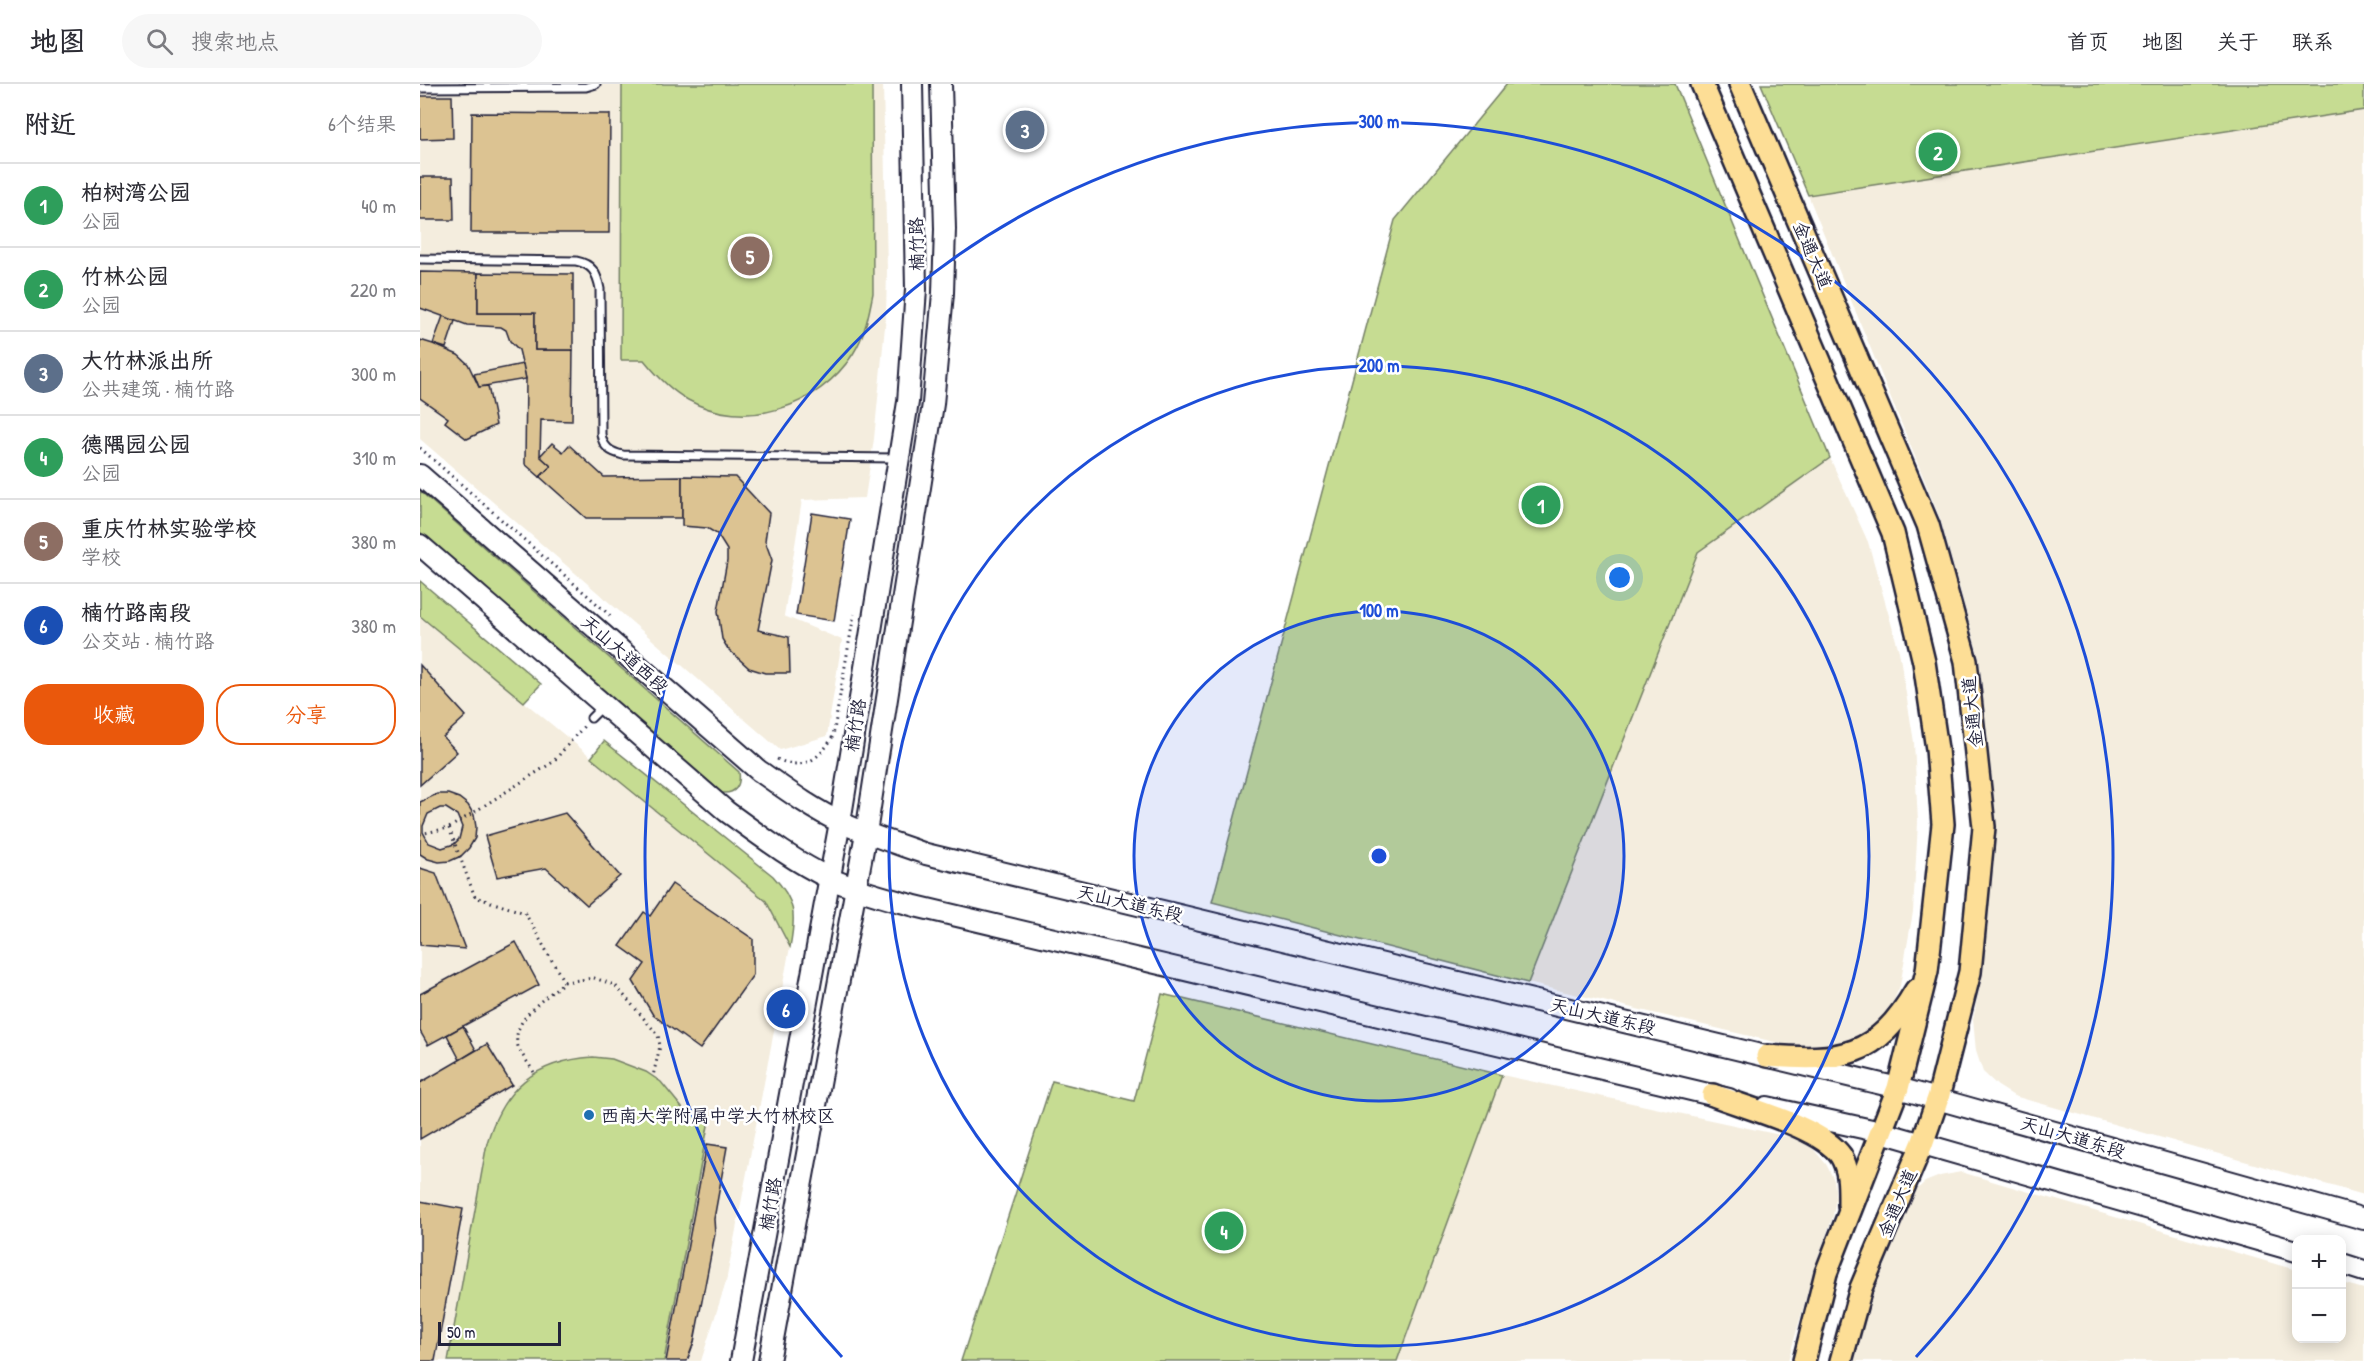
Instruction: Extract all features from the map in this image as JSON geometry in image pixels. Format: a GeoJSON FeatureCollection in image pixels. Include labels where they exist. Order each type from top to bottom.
{"type":"FeatureCollection","features":[{"type":"Feature","properties":{"kind":"main road","name":"楠竹路"},"geometry":{"type":"LineString","coordinates":[[741,1361],[840,822],[908,402],[916,300],[912,84]]}},
{"type":"Feature","properties":{"kind":"main road","name":"楠竹路"},"geometry":{"type":"LineString","coordinates":[[769,1361],[866,833],[933,404],[939,345],[945,229],[941,84]]}},
{"type":"Feature","properties":{"kind":"main road","name":"金通大道"},"geometry":{"type":"LineString","coordinates":[[1702,84],[1893,533],[1924,662],[1937,749],[1943,824],[1927,971],[1898,1088],[1826,1273],[1804,1361]]}},
{"type":"Feature","properties":{"kind":"main road","name":"金通大道"},"geometry":{"type":"LineString","coordinates":[[1740,84],[1928,525],[1966,661],[1984,827],[1970,972],[1938,1098],[1922,1143],[1861,1288],[1841,1361]]}},
{"type":"Feature","properties":{"kind":"main road","name":"天山大道西段"},"geometry":{"type":"LineString","coordinates":[[420,475],[758,770],[796,797],[840,822]]}},
{"type":"Feature","properties":{"kind":"main road"},"geometry":{"type":"LineString","coordinates":[[420,545],[598,711],[775,847],[830,878],[856,889],[915,906],[1713,1095],[1881,1132],[2292,1250]]}},
{"type":"Feature","properties":{"kind":"main road","name":"天山大道东段"},"geometry":{"type":"LineString","coordinates":[[840,822],[926,854],[1938,1098],[2364,1219]]}},
{"type":"Feature","properties":{"kind":"main road"},"geometry":{"type":"LineString","coordinates":[[1767,1056],[1829,1058],[1852,1053],[1874,1041],[1892,1025],[1905,1009],[1927,971]]}},
{"type":"Feature","properties":{"kind":"main road"},"geometry":{"type":"LineString","coordinates":[[1713,1095],[1808,1131],[1828,1142],[1841,1156],[1848,1172],[1848,1217]]}},
{"type":"Feature","properties":{"kind":"main road"},"geometry":{"type":"LineString","coordinates":[[2346,1265],[2364,1271]]}},
{"type":"Feature","properties":{"kind":"lane"},"geometry":{"type":"LineString","coordinates":[[420,88],[586,87],[596,84]]}},
{"type":"Feature","properties":{"kind":"lane"},"geometry":{"type":"LineString","coordinates":[[420,260],[576,261],[587,263],[594,270],[600,289],[601,434],[602,442],[611,452],[623,455],[899,458]]}},
{"type":"Feature","properties":{"kind":"path"},"geometry":{"type":"LineString","coordinates":[[420,448],[617,621]]}},
{"type":"Feature","properties":{"kind":"path"},"geometry":{"type":"LineString","coordinates":[[770,755],[784,763],[801,765],[811,762],[827,747],[832,736],[855,609]]}},
{"type":"Feature","properties":{"kind":"path"},"geometry":{"type":"LineString","coordinates":[[420,834],[449,828],[553,762],[598,711]]}},
{"type":"Feature","properties":{"kind":"path"},"geometry":{"type":"LineString","coordinates":[[449,828],[475,897],[525,913],[564,982]]}},
{"type":"Feature","properties":{"kind":"path"},"geometry":{"type":"LineString","coordinates":[[535,1074],[519,1047],[516,1034],[520,1022],[564,982],[594,978],[615,985],[658,1035],[660,1046],[652,1076]]}},
{"type":"Feature","properties":{"kind":"shaded area"},"geometry":{"type":"Polygon","coordinates":[[[420,84],[883,84],[886,316],[874,439],[865,498],[802,500],[784,616],[842,640],[827,736],[780,750],[420,439],[420,84]]]}},
{"type":"Feature","properties":{"kind":"shaded area"},"geometry":{"type":"Polygon","coordinates":[[[2364,110],[2364,1195],[2014,1096],[1998,1086],[1983,1072],[1976,1051],[1973,1020],[1982,975],[1995,826],[1979,658],[1940,518],[1808,195],[2364,110]]]}},
{"type":"Feature","properties":{"kind":"shaded area"},"geometry":{"type":"Polygon","coordinates":[[[1830,458],[1868,542],[1899,651],[1914,742],[1918,823],[1913,912],[1900,986],[1888,1013],[1872,1031],[1852,1042],[1831,1047],[1804,1049],[1528,983],[1698,552],[1830,458]]]}},
{"type":"Feature","properties":{"kind":"shaded area","name":"西南大学附属中学大竹林校区"},"geometry":{"type":"Polygon","coordinates":[[[420,616],[766,901],[790,947],[726,1282],[701,1361],[420,1361],[420,616]]]}},
{"type":"Feature","properties":{"kind":"shaded area"},"geometry":{"type":"Polygon","coordinates":[[[1502,1075],[1798,1139],[1814,1150],[1826,1164],[1834,1180],[1836,1198],[1833,1216],[1814,1270],[1788,1361],[1397,1361],[1502,1075]]]}},
{"type":"Feature","properties":{"kind":"shaded area"},"geometry":{"type":"Polygon","coordinates":[[[1961,1172],[2292,1269],[2292,1343],[2346,1343],[2346,1284],[2364,1289],[2364,1361],[1849,1361],[1867,1292],[1910,1196],[1925,1182],[1961,1172]]]}},
{"type":"Feature","properties":{"kind":"green space"},"geometry":{"type":"Polygon","coordinates":[[[622,84],[872,84],[873,293],[864,332],[857,347],[838,373],[821,388],[779,409],[733,414],[710,409],[688,400],[675,392],[644,360],[621,360],[622,84]]]}},
{"type":"Feature","properties":{"kind":"green space"},"geometry":{"type":"Polygon","coordinates":[[[1507,84],[1675,84],[1830,458],[1698,552],[1528,983],[1212,902],[1395,220],[1507,84]]]}},
{"type":"Feature","properties":{"kind":"green space"},"geometry":{"type":"Polygon","coordinates":[[[1761,84],[2364,84],[2364,110],[1808,195],[1761,84]]]}},
{"type":"Feature","properties":{"kind":"green space"},"geometry":{"type":"Polygon","coordinates":[[[420,491],[739,772],[736,788],[731,792],[722,793],[420,532],[420,491]]]}},
{"type":"Feature","properties":{"kind":"green space"},"geometry":{"type":"Polygon","coordinates":[[[420,581],[541,684],[524,702],[420,616],[420,581]]]}},
{"type":"Feature","properties":{"kind":"green space"},"geometry":{"type":"Polygon","coordinates":[[[604,741],[773,876],[786,893],[792,909],[793,926],[790,947],[766,901],[591,758],[604,741]]]}},
{"type":"Feature","properties":{"kind":"green space"},"geometry":{"type":"Polygon","coordinates":[[[1162,994],[1502,1075],[1397,1361],[961,1361],[1052,1081],[1134,1101],[1162,994]]]}},
{"type":"Feature","properties":{"kind":"green space"},"geometry":{"type":"Polygon","coordinates":[[[593,1057],[612,1059],[646,1072],[661,1082],[683,1109],[710,1115],[664,1361],[448,1361],[487,1143],[502,1107],[524,1081],[538,1071],[554,1064],[593,1057]]]}},
{"type":"Feature","properties":{"kind":"building"},"geometry":{"type":"Polygon","coordinates":[[[420,96],[452,96],[453,138],[420,139],[420,96]]]}},
{"type":"Feature","properties":{"kind":"building"},"geometry":{"type":"Polygon","coordinates":[[[472,113],[610,114],[609,233],[471,233],[472,113]]]}},
{"type":"Feature","properties":{"kind":"building"},"geometry":{"type":"Polygon","coordinates":[[[420,177],[453,177],[454,220],[420,220],[420,177]]]}},
{"type":"Feature","properties":{"kind":"building"},"geometry":{"type":"Polygon","coordinates":[[[420,272],[478,273],[478,313],[535,313],[535,350],[573,350],[572,421],[541,420],[540,456],[551,466],[540,477],[525,464],[526,379],[519,350],[510,341],[506,330],[501,327],[467,325],[420,308],[420,272]]]}},
{"type":"Feature","properties":{"kind":"building"},"geometry":{"type":"Polygon","coordinates":[[[478,273],[573,274],[573,350],[535,350],[535,313],[478,313],[478,273]]]}},
{"type":"Feature","properties":{"kind":"building"},"geometry":{"type":"Polygon","coordinates":[[[443,316],[455,321],[446,348],[433,344],[443,316]]]}},
{"type":"Feature","properties":{"kind":"building"},"geometry":{"type":"Polygon","coordinates":[[[420,340],[458,355],[468,364],[479,387],[488,386],[496,425],[467,439],[445,422],[448,418],[420,398],[420,340]]]}},
{"type":"Feature","properties":{"kind":"building"},"geometry":{"type":"Polygon","coordinates":[[[523,364],[526,379],[479,387],[474,374],[523,364]]]}},
{"type":"Feature","properties":{"kind":"building"},"geometry":{"type":"Polygon","coordinates":[[[552,443],[563,452],[569,445],[604,477],[682,476],[682,518],[586,518],[540,477],[551,466],[540,456],[552,443]]]}},
{"type":"Feature","properties":{"kind":"building"},"geometry":{"type":"Polygon","coordinates":[[[682,476],[735,477],[769,513],[765,541],[772,560],[758,630],[789,637],[790,673],[765,673],[749,668],[728,649],[722,639],[718,611],[727,550],[717,534],[707,528],[682,526],[682,476]]]}},
{"type":"Feature","properties":{"kind":"building"},"geometry":{"type":"Polygon","coordinates":[[[812,513],[850,519],[834,621],[796,615],[812,513]]]}},
{"type":"Feature","properties":{"kind":"building"},"geometry":{"type":"Polygon","coordinates":[[[420,665],[466,716],[443,737],[457,752],[420,785],[420,665]]]}},
{"type":"Feature","properties":{"kind":"building"},"geometry":{"type":"Polygon","coordinates":[[[437,794],[448,794],[468,805],[474,815],[475,838],[461,856],[450,861],[439,862],[420,854],[420,802],[437,794]],[[440,808],[428,814],[423,826],[423,832],[429,843],[442,848],[454,844],[459,839],[462,827],[457,815],[446,808],[440,808]]]}},
{"type":"Feature","properties":{"kind":"building"},"geometry":{"type":"Polygon","coordinates":[[[565,813],[620,876],[587,905],[546,868],[497,877],[485,836],[565,813]]]}},
{"type":"Feature","properties":{"kind":"building"},"geometry":{"type":"Polygon","coordinates":[[[420,868],[436,873],[465,949],[420,945],[420,868]]]}},
{"type":"Feature","properties":{"kind":"building"},"geometry":{"type":"Polygon","coordinates":[[[672,884],[753,939],[753,975],[700,1049],[653,1015],[633,981],[645,964],[620,946],[644,912],[650,916],[672,884]]]}},
{"type":"Feature","properties":{"kind":"building"},"geometry":{"type":"Polygon","coordinates":[[[516,942],[539,985],[428,1045],[420,1031],[420,994],[516,942]]]}},
{"type":"Feature","properties":{"kind":"building"},"geometry":{"type":"Polygon","coordinates":[[[463,1026],[476,1050],[460,1060],[447,1035],[463,1026]]]}},
{"type":"Feature","properties":{"kind":"building"},"geometry":{"type":"Polygon","coordinates":[[[487,1044],[512,1085],[420,1139],[420,1083],[487,1044]]]}},
{"type":"Feature","properties":{"kind":"building"},"geometry":{"type":"Polygon","coordinates":[[[707,1144],[727,1147],[714,1219],[715,1234],[694,1342],[687,1361],[666,1361],[707,1144]]]}},
{"type":"Feature","properties":{"kind":"building"},"geometry":{"type":"Polygon","coordinates":[[[420,1201],[463,1209],[435,1361],[420,1361],[420,1201]]]}},
{"type":"Feature","properties":{"kind":"place","name":"大竹林派出所"},"geometry":{"type":"Point","coordinates":[1025,130]}},
{"type":"Feature","properties":{"kind":"place","name":"竹林公园"},"geometry":{"type":"Point","coordinates":[1938,152]}},
{"type":"Feature","properties":{"kind":"place","name":"重庆竹林实验学校"},"geometry":{"type":"Point","coordinates":[750,256]}},
{"type":"Feature","properties":{"kind":"place","name":"柏树湾公园"},"geometry":{"type":"Point","coordinates":[1541,505]}},
{"type":"Feature","properties":{"kind":"place","name":"楠竹路南段"},"geometry":{"type":"Point","coordinates":[786,1009]}},
{"type":"Feature","properties":{"kind":"place","name":"西南大学附属中学大竹林校区"},"geometry":{"type":"Point","coordinates":[589,1115]}},
{"type":"Feature","properties":{"kind":"place","name":"德隅园公园"},"geometry":{"type":"Point","coordinates":[1224,1231]}}]}
